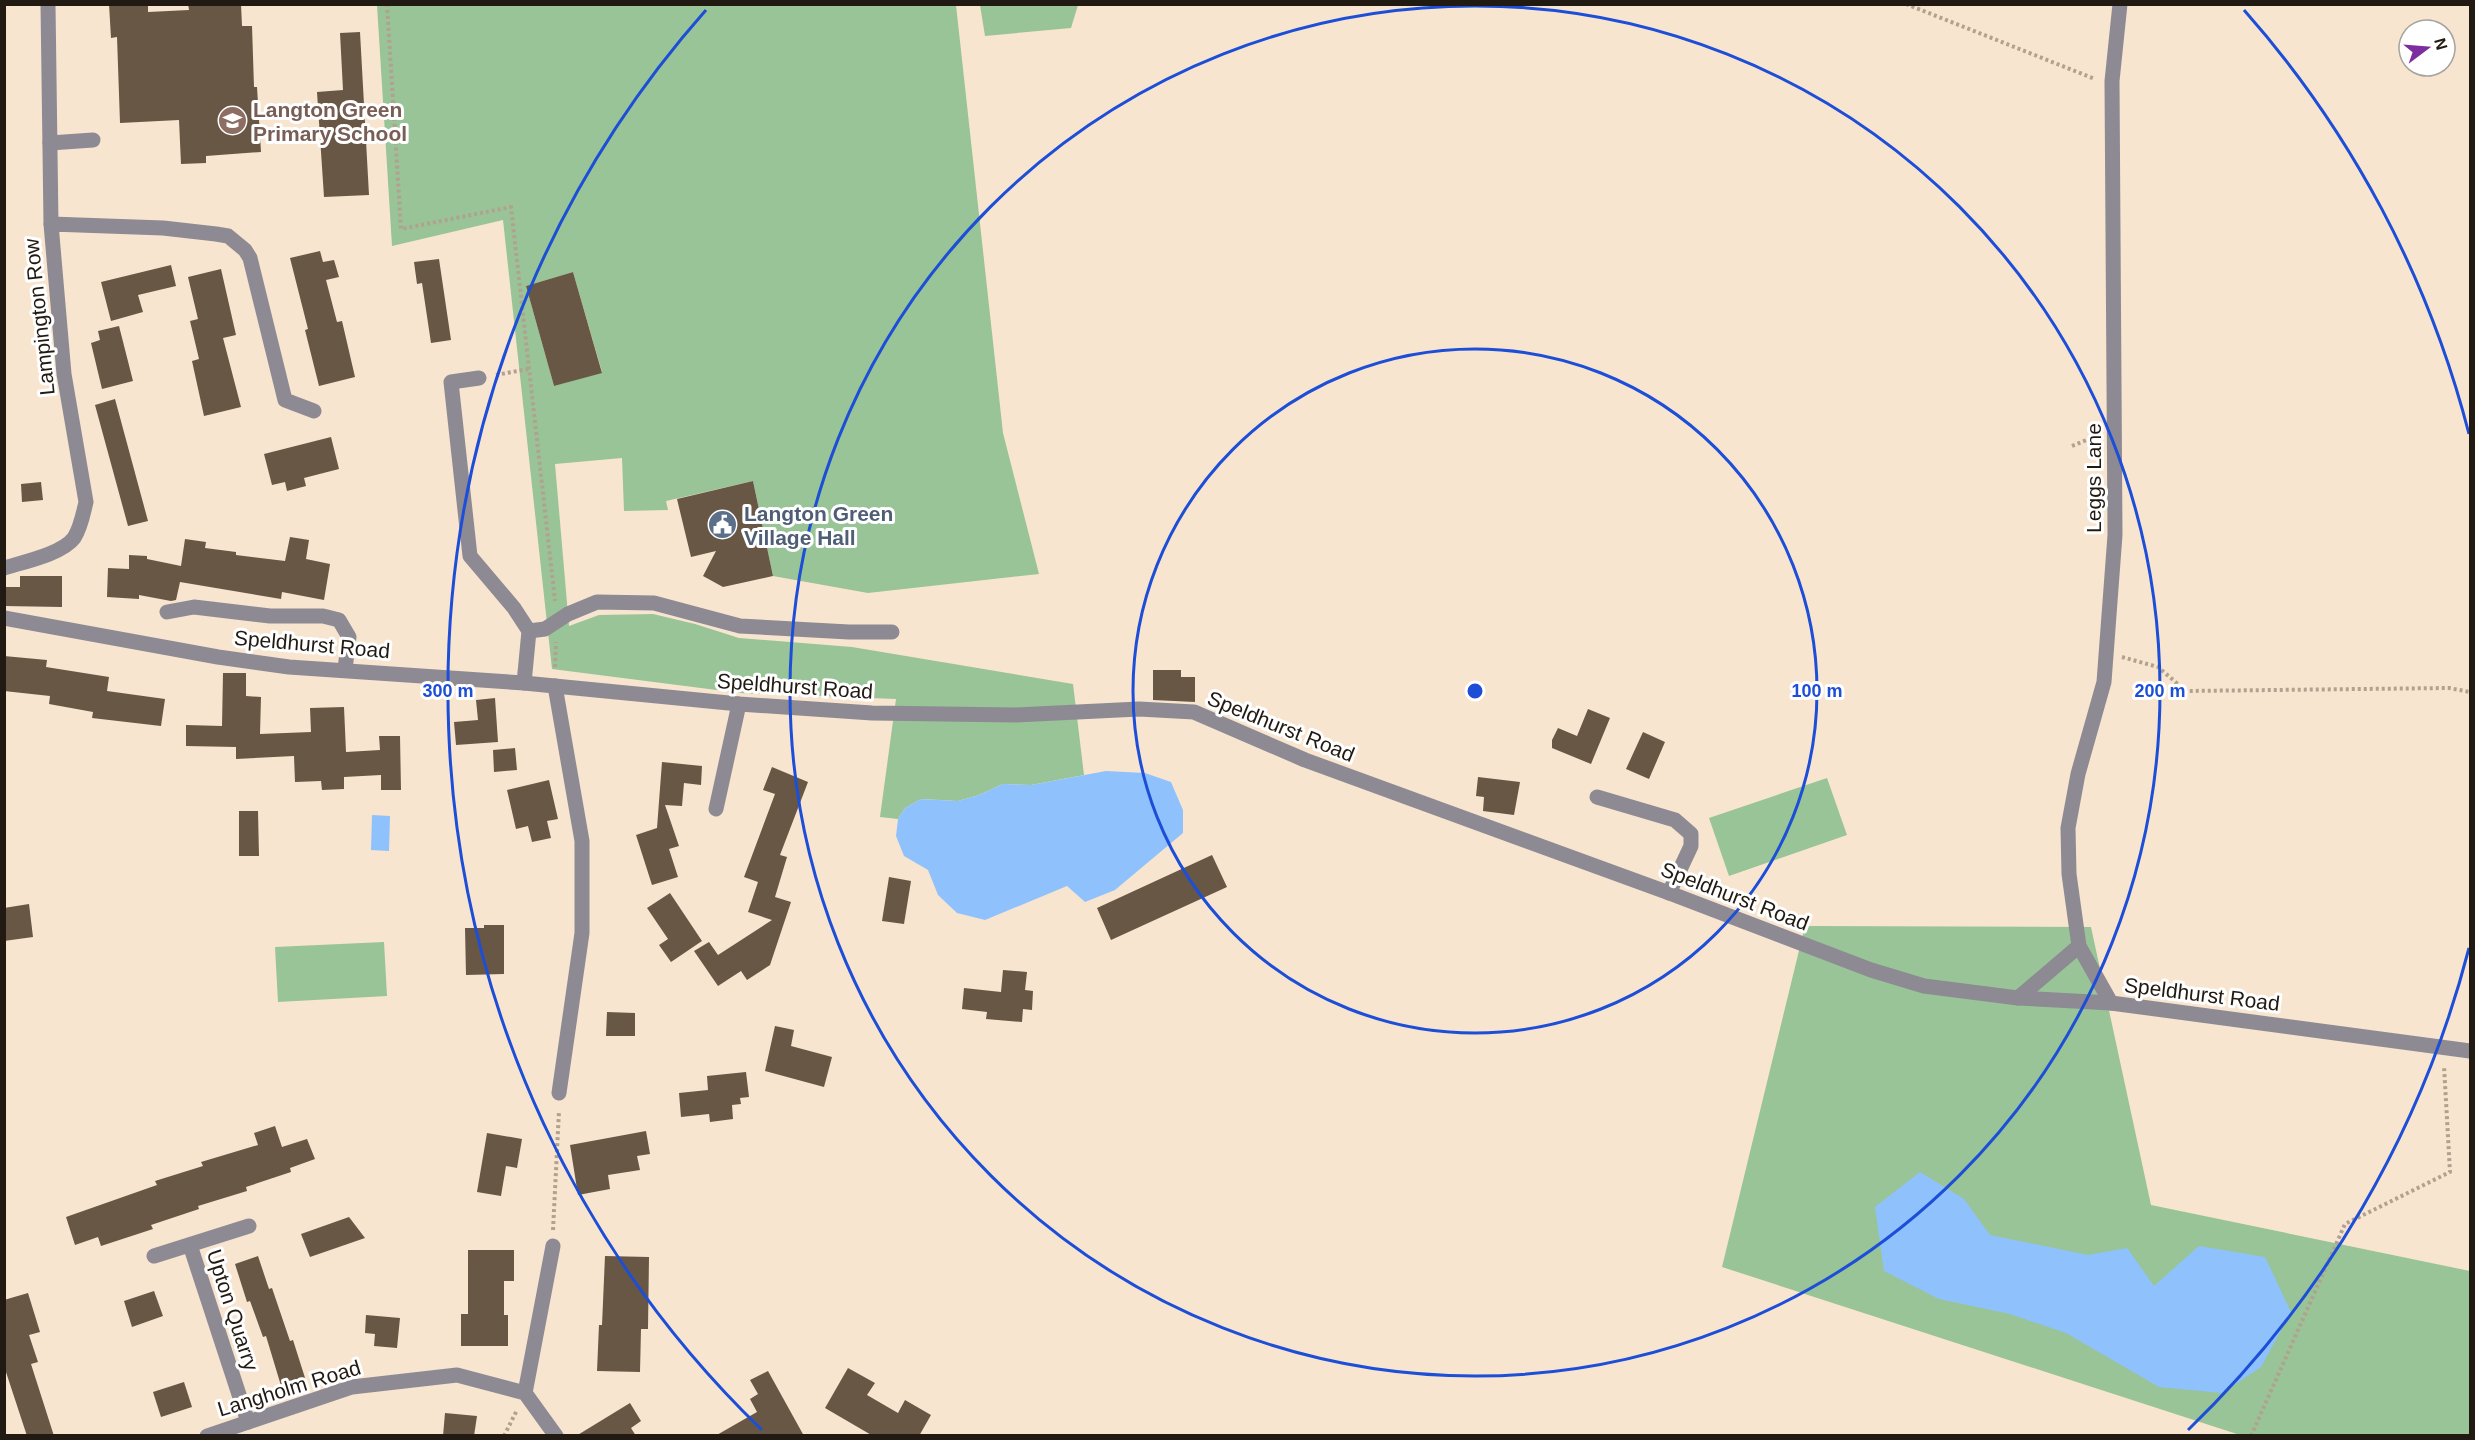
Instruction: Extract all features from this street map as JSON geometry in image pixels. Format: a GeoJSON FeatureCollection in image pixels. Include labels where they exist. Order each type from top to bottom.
{"type":"FeatureCollection","features":[{"type":"Feature","properties":{"kind":"street"},"geometry":{"type":"LineString","coordinates":[[48,4],[51,224]]}},
{"type":"Feature","properties":{"kind":"street","name":"Leggs Lane"},"geometry":{"type":"LineString","coordinates":[[2111,1004],[2079,946],[2069,874],[2068,828],[2078,774],[2104,682],[2115,535],[2112,81],[2120,4]]}},
{"type":"Feature","properties":{"kind":"street"},"geometry":{"type":"LineString","coordinates":[[50,143],[93,140]]}},
{"type":"Feature","properties":{"kind":"street","name":"Lampington Row"},"geometry":{"type":"LineString","coordinates":[[4,568],[57,550],[73,539],[82,522],[86,502],[64,374],[51,224],[163,228],[222,235],[238,243],[246,250],[250,258],[285,400],[314,411]]}},
{"type":"Feature","properties":{"kind":"street"},"geometry":{"type":"LineString","coordinates":[[479,378],[451,382],[470,556],[514,608],[529,631],[524,683]]}},
{"type":"Feature","properties":{"kind":"street"},"geometry":{"type":"LineString","coordinates":[[529,631],[544,629],[557,620],[597,602],[654,603],[740,626],[892,632]]}},
{"type":"Feature","properties":{"kind":"street"},"geometry":{"type":"LineString","coordinates":[[167,612],[194,607],[270,616],[323,616],[339,620],[349,637],[345,669]]}},
{"type":"Feature","properties":{"kind":"street","name":"Speldhurst Road"},"geometry":{"type":"LineString","coordinates":[[4,618],[54,629],[289,667],[345,669],[524,683],[739,705],[872,713],[1003,715],[1139,709],[1194,712],[1305,760],[1669,893],[1871,970],[1924,986],[2018,998],[2111,1004],[2470,1051]]}},
{"type":"Feature","properties":{"kind":"street"},"geometry":{"type":"LineString","coordinates":[[555,686],[582,841],[582,933],[559,1093]]}},
{"type":"Feature","properties":{"kind":"street"},"geometry":{"type":"LineString","coordinates":[[716,809],[739,705]]}},
{"type":"Feature","properties":{"kind":"street"},"geometry":{"type":"LineString","coordinates":[[1597,797],[1675,820],[1690,834],[1691,846],[1669,893]]}},
{"type":"Feature","properties":{"kind":"street"},"geometry":{"type":"LineString","coordinates":[[2018,998],[2079,946]]}},
{"type":"Feature","properties":{"kind":"street","name":"Upton Quarry"},"geometry":{"type":"LineString","coordinates":[[154,1257],[249,1226]]}},
{"type":"Feature","properties":{"kind":"street","name":"Upton Quarry"},"geometry":{"type":"LineString","coordinates":[[190,1245],[248,1422]]}},
{"type":"Feature","properties":{"kind":"street"},"geometry":{"type":"LineString","coordinates":[[553,1246],[525,1393],[556,1436]]}},
{"type":"Feature","properties":{"kind":"street","name":"Langholm Road"},"geometry":{"type":"LineString","coordinates":[[207,1436],[352,1387],[457,1375],[525,1393]]}},
{"type":"Feature","properties":{"kind":"path"},"geometry":{"type":"LineString","coordinates":[[387,4],[401,230],[511,207],[557,620],[555,686]]}},
{"type":"Feature","properties":{"kind":"path"},"geometry":{"type":"LineString","coordinates":[[1906,4],[2094,79],[2112,81]]}},
{"type":"Feature","properties":{"kind":"path"},"geometry":{"type":"LineString","coordinates":[[479,378],[528,369]]}},
{"type":"Feature","properties":{"kind":"path"},"geometry":{"type":"LineString","coordinates":[[2072,446],[2114,431]]}},
{"type":"Feature","properties":{"kind":"path"},"geometry":{"type":"LineString","coordinates":[[2106,658],[2124,657],[2158,667],[2186,691],[2449,687],[2470,692]]}},
{"type":"Feature","properties":{"kind":"path"},"geometry":{"type":"LineString","coordinates":[[2251,1436],[2345,1224],[2450,1172],[2442,1047]]}},
{"type":"Feature","properties":{"kind":"path"},"geometry":{"type":"LineString","coordinates":[[553,1246],[559,1093]]}},
{"type":"Feature","properties":{"kind":"green space"},"geometry":{"type":"Polygon","coordinates":[[[980,4],[1078,5],[1071,28],[985,36],[980,4]]]}},
{"type":"Feature","properties":{"kind":"green space"},"geometry":{"type":"Polygon","coordinates":[[[377,5],[956,5],[1003,433],[1039,574],[868,593],[773,576],[753,481],[666,501],[668,510],[624,511],[622,458],[555,464],[569,626],[599,615],[653,614],[739,638],[852,647],[1073,684],[1084,775],[1031,785],[1003,784],[979,795],[958,801],[921,799],[905,808],[898,819],[880,817],[896,699],[740,693],[552,669],[503,220],[392,246],[377,5]],[[573,272],[526,286],[554,386],[602,372],[573,272]]]}},
{"type":"Feature","properties":{"kind":"green space"},"geometry":{"type":"Polygon","coordinates":[[[1827,778],[1847,835],[1729,876],[1709,818],[1827,778]]]}},
{"type":"Feature","properties":{"kind":"green space"},"geometry":{"type":"Polygon","coordinates":[[[1805,926],[2091,927],[2151,1205],[2470,1271],[2470,1435],[2240,1435],[1722,1267],[1805,926]]]}},
{"type":"Feature","properties":{"kind":"green space"},"geometry":{"type":"Polygon","coordinates":[[[384,942],[387,996],[278,1002],[275,947],[384,942]]]}},
{"type":"Feature","properties":{"kind":"water"},"geometry":{"type":"Polygon","coordinates":[[[1106,771],[1145,773],[1171,782],[1183,810],[1183,833],[1115,890],[1085,902],[1067,886],[985,920],[957,913],[938,895],[928,870],[904,856],[896,836],[898,819],[905,808],[921,799],[958,801],[979,795],[1003,784],[1031,785],[1106,771]]]}},
{"type":"Feature","properties":{"kind":"water"},"geometry":{"type":"Polygon","coordinates":[[[372,815],[390,816],[389,851],[371,850],[372,815]]]}},
{"type":"Feature","properties":{"kind":"water"},"geometry":{"type":"Polygon","coordinates":[[[1920,1172],[1964,1199],[1990,1235],[2088,1255],[2127,1248],[2154,1286],[2199,1246],[2265,1257],[2291,1312],[2261,1367],[2222,1393],[2159,1387],[2066,1333],[2010,1314],[1939,1299],[1884,1271],[1875,1207],[1920,1172]]]}},
{"type":"Feature","properties":{"kind":"building"},"geometry":{"type":"Polygon","coordinates":[[[109,4],[148,4],[148,12],[189,10],[188,4],[241,4],[242,26],[252,26],[254,87],[257,87],[261,152],[206,156],[206,163],[181,164],[179,120],[120,123],[117,37],[111,38],[109,4]]]}},
{"type":"Feature","properties":{"kind":"building"},"geometry":{"type":"Polygon","coordinates":[[[360,32],[369,195],[324,197],[317,92],[343,90],[340,33],[360,32]]]}},
{"type":"Feature","properties":{"kind":"building"},"geometry":{"type":"Polygon","coordinates":[[[320,251],[323,262],[334,260],[339,277],[326,280],[337,322],[342,321],[355,377],[319,386],[305,330],[308,329],[290,258],[320,251]]]}},
{"type":"Feature","properties":{"kind":"building"},"geometry":{"type":"Polygon","coordinates":[[[439,259],[451,340],[431,343],[422,283],[417,284],[414,262],[439,259]]]}},
{"type":"Feature","properties":{"kind":"building"},"geometry":{"type":"Polygon","coordinates":[[[171,265],[176,286],[138,295],[143,312],[111,321],[101,282],[171,265]]]}},
{"type":"Feature","properties":{"kind":"building"},"geometry":{"type":"Polygon","coordinates":[[[221,269],[236,335],[223,338],[241,407],[204,416],[192,361],[199,359],[190,321],[198,319],[188,277],[221,269]]]}},
{"type":"Feature","properties":{"kind":"building"},"geometry":{"type":"Polygon","coordinates":[[[573,272],[602,373],[554,386],[526,286],[573,272]]]}},
{"type":"Feature","properties":{"kind":"building"},"geometry":{"type":"Polygon","coordinates":[[[119,326],[133,381],[102,389],[91,343],[100,340],[98,331],[119,326]]]}},
{"type":"Feature","properties":{"kind":"building"},"geometry":{"type":"Polygon","coordinates":[[[115,399],[148,521],[128,526],[95,405],[115,399]]]}},
{"type":"Feature","properties":{"kind":"building"},"geometry":{"type":"Polygon","coordinates":[[[331,437],[339,469],[304,478],[306,486],[287,491],[285,482],[272,485],[264,454],[331,437]]]}},
{"type":"Feature","properties":{"kind":"building","name":"Langton Green Village Hall"},"geometry":{"type":"Polygon","coordinates":[[[753,481],[773,576],[723,587],[703,576],[716,551],[691,557],[677,499],[753,481]]]}},
{"type":"Feature","properties":{"kind":"building"},"geometry":{"type":"Polygon","coordinates":[[[41,482],[43,500],[22,502],[21,484],[41,482]]]}},
{"type":"Feature","properties":{"kind":"building"},"geometry":{"type":"Polygon","coordinates":[[[290,537],[309,540],[306,559],[330,564],[324,600],[282,592],[281,599],[180,582],[176,600],[139,595],[139,599],[107,597],[108,568],[129,569],[129,555],[147,556],[147,559],[181,566],[185,539],[206,542],[205,548],[236,552],[236,555],[285,561],[290,537]]]}},
{"type":"Feature","properties":{"kind":"building"},"geometry":{"type":"Polygon","coordinates":[[[20,576],[62,576],[62,607],[4,606],[4,587],[20,587],[20,576]]]}},
{"type":"Feature","properties":{"kind":"building"},"geometry":{"type":"Polygon","coordinates":[[[4,656],[47,660],[46,667],[109,677],[107,691],[165,699],[161,726],[92,718],[93,712],[49,704],[50,696],[4,691],[4,656]]]}},
{"type":"Feature","properties":{"kind":"building"},"geometry":{"type":"Polygon","coordinates":[[[1153,670],[1181,670],[1181,677],[1195,677],[1195,702],[1153,700],[1153,670]]]}},
{"type":"Feature","properties":{"kind":"building"},"geometry":{"type":"Polygon","coordinates":[[[223,673],[246,673],[246,696],[261,697],[260,734],[311,732],[310,708],[344,707],[346,752],[380,750],[379,736],[400,736],[401,790],[381,790],[381,775],[344,777],[344,789],[322,790],[321,781],[295,782],[294,756],[236,759],[236,747],[186,746],[186,725],[222,726],[223,673]]]}},
{"type":"Feature","properties":{"kind":"building"},"geometry":{"type":"Polygon","coordinates":[[[495,698],[498,742],[456,745],[454,722],[478,720],[476,700],[495,698]]]}},
{"type":"Feature","properties":{"kind":"building"},"geometry":{"type":"Polygon","coordinates":[[[1588,709],[1610,718],[1591,764],[1552,748],[1552,740],[1558,728],[1577,736],[1588,709]]]}},
{"type":"Feature","properties":{"kind":"building"},"geometry":{"type":"Polygon","coordinates":[[[1643,732],[1665,742],[1649,779],[1626,769],[1643,732]]]}},
{"type":"Feature","properties":{"kind":"building"},"geometry":{"type":"Polygon","coordinates":[[[515,748],[517,770],[494,772],[493,750],[515,748]]]}},
{"type":"Feature","properties":{"kind":"building"},"geometry":{"type":"Polygon","coordinates":[[[662,762],[702,766],[701,785],[684,783],[682,806],[665,805],[679,846],[669,849],[678,877],[652,885],[636,835],[657,828],[662,762]]]}},
{"type":"Feature","properties":{"kind":"building"},"geometry":{"type":"Polygon","coordinates":[[[772,767],[808,782],[780,855],[787,857],[775,897],[791,902],[770,965],[747,980],[741,971],[718,986],[694,951],[709,942],[718,955],[772,920],[748,912],[758,882],[744,877],[775,794],[763,790],[772,767]]]}},
{"type":"Feature","properties":{"kind":"building"},"geometry":{"type":"Polygon","coordinates":[[[1478,777],[1520,782],[1514,815],[1483,811],[1484,797],[1476,796],[1478,777]]]}},
{"type":"Feature","properties":{"kind":"building"},"geometry":{"type":"Polygon","coordinates":[[[549,780],[558,819],[547,821],[551,838],[532,842],[528,826],[516,829],[507,790],[549,780]]]}},
{"type":"Feature","properties":{"kind":"building"},"geometry":{"type":"Polygon","coordinates":[[[239,811],[258,811],[259,856],[239,856],[239,811]]]}},
{"type":"Feature","properties":{"kind":"building"},"geometry":{"type":"Polygon","coordinates":[[[1212,855],[1227,887],[1111,940],[1097,908],[1212,855]]]}},
{"type":"Feature","properties":{"kind":"building"},"geometry":{"type":"Polygon","coordinates":[[[889,877],[911,881],[904,924],[882,921],[889,877]]]}},
{"type":"Feature","properties":{"kind":"building"},"geometry":{"type":"Polygon","coordinates":[[[670,893],[702,941],[671,962],[659,945],[668,939],[647,908],[670,893]]]}},
{"type":"Feature","properties":{"kind":"building"},"geometry":{"type":"Polygon","coordinates":[[[29,904],[33,937],[4,941],[4,908],[29,904]]]}},
{"type":"Feature","properties":{"kind":"building"},"geometry":{"type":"Polygon","coordinates":[[[484,925],[504,925],[504,974],[466,975],[465,928],[484,928],[484,925]]]}},
{"type":"Feature","properties":{"kind":"building"},"geometry":{"type":"Polygon","coordinates":[[[1003,970],[1027,972],[1025,990],[1033,991],[1032,1010],[1023,1009],[1022,1022],[986,1019],[987,1012],[962,1009],[964,988],[1001,992],[1003,970]]]}},
{"type":"Feature","properties":{"kind":"building"},"geometry":{"type":"Polygon","coordinates":[[[607,1012],[635,1013],[635,1036],[606,1036],[607,1012]]]}},
{"type":"Feature","properties":{"kind":"building"},"geometry":{"type":"Polygon","coordinates":[[[775,1026],[794,1030],[791,1046],[832,1057],[824,1087],[765,1071],[775,1026]]]}},
{"type":"Feature","properties":{"kind":"building"},"geometry":{"type":"Polygon","coordinates":[[[746,1072],[749,1097],[740,1098],[741,1104],[732,1105],[733,1119],[710,1122],[709,1114],[681,1117],[679,1093],[708,1090],[707,1076],[746,1072]]]}},
{"type":"Feature","properties":{"kind":"building"},"geometry":{"type":"Polygon","coordinates":[[[275,1126],[282,1147],[307,1139],[315,1159],[290,1168],[291,1172],[246,1187],[247,1191],[198,1206],[199,1209],[151,1225],[153,1229],[101,1246],[98,1237],[75,1245],[66,1217],[157,1185],[155,1181],[203,1166],[201,1162],[258,1145],[254,1133],[275,1126]]]}},
{"type":"Feature","properties":{"kind":"building"},"geometry":{"type":"Polygon","coordinates":[[[646,1131],[650,1154],[637,1156],[640,1170],[608,1175],[610,1189],[578,1195],[570,1145],[646,1131]]]}},
{"type":"Feature","properties":{"kind":"building"},"geometry":{"type":"Polygon","coordinates":[[[487,1133],[522,1139],[517,1168],[506,1166],[501,1196],[477,1192],[487,1133]]]}},
{"type":"Feature","properties":{"kind":"building"},"geometry":{"type":"Polygon","coordinates":[[[349,1217],[365,1238],[310,1257],[301,1234],[349,1217]]]}},
{"type":"Feature","properties":{"kind":"building"},"geometry":{"type":"Polygon","coordinates":[[[468,1250],[514,1250],[514,1281],[504,1281],[504,1315],[508,1315],[508,1346],[461,1346],[461,1314],[468,1314],[468,1250]]]}},
{"type":"Feature","properties":{"kind":"building"},"geometry":{"type":"Polygon","coordinates":[[[258,1256],[269,1289],[272,1288],[290,1341],[293,1340],[306,1381],[282,1389],[266,1336],[263,1337],[250,1301],[247,1302],[235,1264],[258,1256]]]}},
{"type":"Feature","properties":{"kind":"building"},"geometry":{"type":"Polygon","coordinates":[[[605,1256],[649,1257],[648,1329],[641,1329],[640,1372],[597,1371],[605,1256]]]}},
{"type":"Feature","properties":{"kind":"building"},"geometry":{"type":"Polygon","coordinates":[[[154,1291],[163,1316],[132,1327],[124,1301],[154,1291]]]}},
{"type":"Feature","properties":{"kind":"building"},"geometry":{"type":"Polygon","coordinates":[[[28,1293],[40,1332],[29,1335],[38,1362],[31,1364],[54,1436],[27,1436],[4,1366],[4,1300],[28,1293]]]}},
{"type":"Feature","properties":{"kind":"building"},"geometry":{"type":"Polygon","coordinates":[[[366,1315],[400,1318],[397,1348],[374,1346],[375,1334],[365,1333],[366,1315]]]}},
{"type":"Feature","properties":{"kind":"building"},"geometry":{"type":"Polygon","coordinates":[[[848,1368],[875,1383],[867,1395],[898,1413],[905,1400],[931,1415],[919,1436],[873,1436],[825,1408],[848,1368]]]}},
{"type":"Feature","properties":{"kind":"building"},"geometry":{"type":"Polygon","coordinates":[[[768,1371],[804,1436],[715,1436],[757,1412],[750,1399],[758,1394],[750,1380],[768,1371]]]}},
{"type":"Feature","properties":{"kind":"building"},"geometry":{"type":"Polygon","coordinates":[[[184,1382],[192,1407],[161,1417],[153,1392],[184,1382]]]}},
{"type":"Feature","properties":{"kind":"building"},"geometry":{"type":"Polygon","coordinates":[[[630,1403],[641,1421],[631,1428],[636,1436],[576,1436],[630,1403]]]}},
{"type":"Feature","properties":{"kind":"building"},"geometry":{"type":"Polygon","coordinates":[[[445,1413],[477,1416],[474,1436],[443,1436],[445,1413]]]}},
{"type":"Feature","properties":{"kind":"place","name":"Langton Green Primary School"},"geometry":{"type":"Point","coordinates":[232,121]}},
{"type":"Feature","properties":{"kind":"place","name":"Langton Green Village Hall"},"geometry":{"type":"Point","coordinates":[723,525]}}]}
